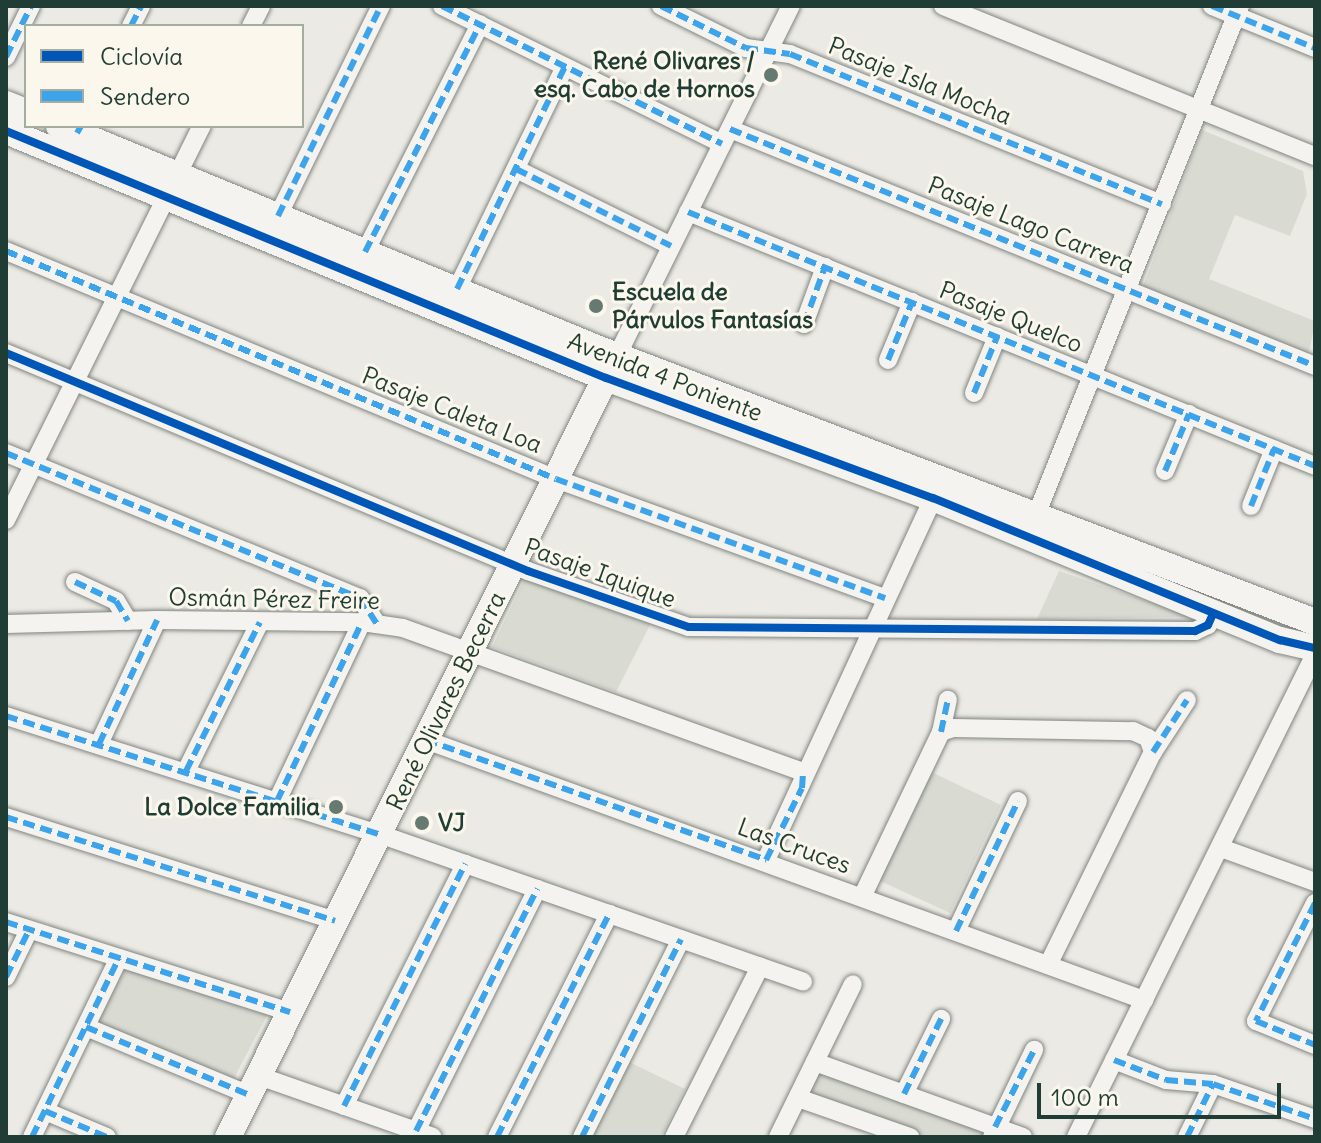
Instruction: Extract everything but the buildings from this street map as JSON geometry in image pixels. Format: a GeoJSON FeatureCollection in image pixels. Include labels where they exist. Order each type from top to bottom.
{"type":"FeatureCollection","features":[{"type":"Feature","properties":{"kind":"street"},"geometry":{"type":"LineString","coordinates":[[6,57],[31,6]]}},
{"type":"Feature","properties":{"kind":"street"},"geometry":{"type":"LineString","coordinates":[[132,24],[141,6]]}},
{"type":"Feature","properties":{"kind":"street"},"geometry":{"type":"LineString","coordinates":[[252,24],[261,6]]}},
{"type":"Feature","properties":{"kind":"street"},"geometry":{"type":"LineString","coordinates":[[278,216],[381,6]]}},
{"type":"Feature","properties":{"kind":"street","name":"Pasaje Lago Carrera"},"geometry":{"type":"LineString","coordinates":[[442,6],[565,67],[726,136],[1127,290],[1315,366]]}},
{"type":"Feature","properties":{"kind":"street","name":"Pasaje Isla Mocha"},"geometry":{"type":"LineString","coordinates":[[661,6],[746,48],[790,54],[1162,204]]}},
{"type":"Feature","properties":{"kind":"street","name":"René Olivares Becerra"},"geometry":{"type":"LineString","coordinates":[[228,1137],[791,6]]}},
{"type":"Feature","properties":{"kind":"street"},"geometry":{"type":"LineString","coordinates":[[943,6],[1315,156]]}},
{"type":"Feature","properties":{"kind":"street"},"geometry":{"type":"LineString","coordinates":[[1212,6],[1238,11],[1315,48]]}},
{"type":"Feature","properties":{"kind":"street"},"geometry":{"type":"LineString","coordinates":[[1037,513],[1238,11]]}},
{"type":"Feature","properties":{"kind":"street"},"geometry":{"type":"LineString","coordinates":[[365,252],[480,24]]}},
{"type":"Feature","properties":{"kind":"street"},"geometry":{"type":"LineString","coordinates":[[457,289],[565,67]]}},
{"type":"Feature","properties":{"kind":"street","name":"Avenida 4 Poniente"},"geometry":{"type":"LineString","coordinates":[[72,128],[172,186],[1213,614],[1315,651]]}},
{"type":"Feature","properties":{"kind":"street"},"geometry":{"type":"LineString","coordinates":[[6,520],[201,128]]}},
{"type":"Feature","properties":{"kind":"street","name":"Avenida 4 Poniente"},"geometry":{"type":"LineString","coordinates":[[6,131],[172,186],[278,216],[457,289],[612,367],[1037,513],[1315,622]]}},
{"type":"Feature","properties":{"kind":"street"},"geometry":{"type":"LineString","coordinates":[[516,169],[671,246]]}},
{"type":"Feature","properties":{"kind":"street","name":"Pasaje Quelco"},"geometry":{"type":"LineString","coordinates":[[688,212],[1315,466]]}},
{"type":"Feature","properties":{"kind":"street","name":"Pasaje Caleta Loa"},"geometry":{"type":"LineString","coordinates":[[6,251],[556,479],[885,598]]}},
{"type":"Feature","properties":{"kind":"street"},"geometry":{"type":"LineString","coordinates":[[804,324],[825,267]]}},
{"type":"Feature","properties":{"kind":"street"},"geometry":{"type":"LineString","coordinates":[[888,360],[912,302]]}},
{"type":"Feature","properties":{"kind":"street"},"geometry":{"type":"LineString","coordinates":[[974,393],[997,337]]}},
{"type":"Feature","properties":{"kind":"street","name":"Pasaje Iquique"},"geometry":{"type":"LineString","coordinates":[[6,353],[514,564],[697,628],[1195,631],[1208,625],[1213,614]]}},
{"type":"Feature","properties":{"kind":"street"},"geometry":{"type":"LineString","coordinates":[[1165,471],[1189,414]]}},
{"type":"Feature","properties":{"kind":"street"},"geometry":{"type":"LineString","coordinates":[[1251,506],[1274,449]]}},
{"type":"Feature","properties":{"kind":"street"},"geometry":{"type":"LineString","coordinates":[[6,453],[360,598],[369,623],[277,801]]}},
{"type":"Feature","properties":{"kind":"street"},"geometry":{"type":"LineString","coordinates":[[766,860],[802,788],[803,772],[933,498]]}},
{"type":"Feature","properties":{"kind":"street"},"geometry":{"type":"LineString","coordinates":[[75,582],[116,601],[128,621]]}},
{"type":"Feature","properties":{"kind":"street"},"geometry":{"type":"LineString","coordinates":[[99,744],[157,620]]}},
{"type":"Feature","properties":{"kind":"street","name":"Osmán Pérez Freire"},"geometry":{"type":"LineString","coordinates":[[6,624],[157,620],[369,623],[470,651],[803,772]]}},
{"type":"Feature","properties":{"kind":"street"},"geometry":{"type":"LineString","coordinates":[[186,771],[260,622]]}},
{"type":"Feature","properties":{"kind":"street"},"geometry":{"type":"LineString","coordinates":[[1076,1137],[1221,848],[1315,651]]}},
{"type":"Feature","properties":{"kind":"street"},"geometry":{"type":"LineString","coordinates":[[862,897],[941,732],[948,700]]}},
{"type":"Feature","properties":{"kind":"street"},"geometry":{"type":"LineString","coordinates":[[1048,965],[1153,752],[1187,700]]}},
{"type":"Feature","properties":{"kind":"street"},"geometry":{"type":"LineString","coordinates":[[6,716],[379,834],[803,982]]}},
{"type":"Feature","properties":{"kind":"street"},"geometry":{"type":"LineString","coordinates":[[941,732],[953,728],[1133,731],[1148,738],[1153,752]]}},
{"type":"Feature","properties":{"kind":"street","name":"Las Cruces"},"geometry":{"type":"LineString","coordinates":[[426,740],[766,860],[1144,1000]]}},
{"type":"Feature","properties":{"kind":"street"},"geometry":{"type":"LineString","coordinates":[[956,931],[1018,801]]}},
{"type":"Feature","properties":{"kind":"street"},"geometry":{"type":"LineString","coordinates":[[6,817],[335,921]]}},
{"type":"Feature","properties":{"kind":"street"},"geometry":{"type":"LineString","coordinates":[[1221,848],[1315,882]]}},
{"type":"Feature","properties":{"kind":"street"},"geometry":{"type":"LineString","coordinates":[[344,1106],[465,864]]}},
{"type":"Feature","properties":{"kind":"street"},"geometry":{"type":"LineString","coordinates":[[86,1027],[254,1086],[344,1106],[425,1134],[537,889]]}},
{"type":"Feature","properties":{"kind":"street"},"geometry":{"type":"LineString","coordinates":[[1315,903],[1256,1021],[1315,1045]]}},
{"type":"Feature","properties":{"kind":"street"},"geometry":{"type":"LineString","coordinates":[[497,1137],[609,914]]}},
{"type":"Feature","properties":{"kind":"street"},"geometry":{"type":"LineString","coordinates":[[6,922],[290,1012]]}},
{"type":"Feature","properties":{"kind":"street"},"geometry":{"type":"LineString","coordinates":[[6,977],[29,930]]}},
{"type":"Feature","properties":{"kind":"street"},"geometry":{"type":"LineString","coordinates":[[582,1137],[681,939]]}},
{"type":"Feature","properties":{"kind":"street"},"geometry":{"type":"LineString","coordinates":[[32,1137],[119,958]]}},
{"type":"Feature","properties":{"kind":"street"},"geometry":{"type":"LineString","coordinates":[[674,1137],[760,967]]}},
{"type":"Feature","properties":{"kind":"street"},"geometry":{"type":"LineString","coordinates":[[778,1137],[853,984]]}},
{"type":"Feature","properties":{"kind":"street"},"geometry":{"type":"LineString","coordinates":[[904,1094],[941,1019]]}},
{"type":"Feature","properties":{"kind":"street"},"geometry":{"type":"LineString","coordinates":[[994,1132],[1034,1050]]}},
{"type":"Feature","properties":{"kind":"street"},"geometry":{"type":"LineString","coordinates":[[1114,1060],[1166,1080],[1213,1084],[1315,1119]]}},
{"type":"Feature","properties":{"kind":"street"},"geometry":{"type":"LineString","coordinates":[[815,1062],[904,1094],[994,1132],[1023,1137]]}},
{"type":"Feature","properties":{"kind":"street"},"geometry":{"type":"LineString","coordinates":[[1187,1137],[1213,1084]]}},
{"type":"Feature","properties":{"kind":"street"},"geometry":{"type":"LineString","coordinates":[[798,1098],[910,1137]]}},
{"type":"Feature","properties":{"kind":"street"},"geometry":{"type":"LineString","coordinates":[[45,1111],[107,1137]]}},
{"type":"Feature","properties":{"kind":"shaded area"},"geometry":{"type":"Polygon","coordinates":[[[1202,130],[1303,171],[1307,194],[1290,236],[1235,215],[1209,279],[1315,321],[1308,358],[1142,289],[1202,130]]]}},
{"type":"Feature","properties":{"kind":"shaded area"},"geometry":{"type":"Polygon","coordinates":[[[1059,571],[1193,617],[1037,619],[1059,571]]]}},
{"type":"Feature","properties":{"kind":"shaded area"},"geometry":{"type":"Polygon","coordinates":[[[527,574],[652,621],[616,692],[492,647],[527,574]]]}},
{"type":"Feature","properties":{"kind":"shaded area"},"geometry":{"type":"Polygon","coordinates":[[[929,771],[1001,805],[950,913],[878,880],[929,771]]]}},
{"type":"Feature","properties":{"kind":"shaded area"},"geometry":{"type":"Polygon","coordinates":[[[129,964],[271,1008],[232,1082],[99,1027],[97,1020],[129,964]]]}},
{"type":"Feature","properties":{"kind":"shaded area"},"geometry":{"type":"Polygon","coordinates":[[[627,1061],[685,1089],[661,1137],[590,1137],[627,1061]]]}},
{"type":"Feature","properties":{"kind":"shaded area"},"geometry":{"type":"Polygon","coordinates":[[[821,1072],[985,1130],[989,1137],[926,1137],[816,1098],[808,1091],[821,1072]]]}},
{"type":"Feature","properties":{"kind":"marked path"},"geometry":{"type":"LineString","coordinates":[[6,57],[31,6]]}},
{"type":"Feature","properties":{"kind":"marked path"},"geometry":{"type":"LineString","coordinates":[[132,24],[141,6]]}},
{"type":"Feature","properties":{"kind":"marked path"},"geometry":{"type":"LineString","coordinates":[[278,216],[381,6]]}},
{"type":"Feature","properties":{"kind":"marked path"},"geometry":{"type":"LineString","coordinates":[[442,6],[722,144]]}},
{"type":"Feature","properties":{"kind":"marked path"},"geometry":{"type":"LineString","coordinates":[[661,6],[746,48],[790,54],[1162,204]]}},
{"type":"Feature","properties":{"kind":"marked path"},"geometry":{"type":"LineString","coordinates":[[1212,6],[1315,48]]}},
{"type":"Feature","properties":{"kind":"marked path"},"geometry":{"type":"LineString","coordinates":[[365,252],[480,24]]}},
{"type":"Feature","properties":{"kind":"marked path"},"geometry":{"type":"LineString","coordinates":[[457,289],[565,67]]}},
{"type":"Feature","properties":{"kind":"marked path"},"geometry":{"type":"LineString","coordinates":[[77,133],[80,128]]}},
{"type":"Feature","properties":{"kind":"marked path"},"geometry":{"type":"LineString","coordinates":[[730,129],[1315,366]]}},
{"type":"Feature","properties":{"kind":"marked path"},"geometry":{"type":"LineString","coordinates":[[516,169],[671,246]]}},
{"type":"Feature","properties":{"kind":"marked path"},"geometry":{"type":"LineString","coordinates":[[688,212],[1315,466]]}},
{"type":"Feature","properties":{"kind":"marked path"},"geometry":{"type":"LineString","coordinates":[[6,251],[556,479],[885,598]]}},
{"type":"Feature","properties":{"kind":"marked path"},"geometry":{"type":"LineString","coordinates":[[804,324],[825,267]]}},
{"type":"Feature","properties":{"kind":"marked path"},"geometry":{"type":"LineString","coordinates":[[888,360],[912,302]]}},
{"type":"Feature","properties":{"kind":"marked path"},"geometry":{"type":"LineString","coordinates":[[974,393],[997,337]]}},
{"type":"Feature","properties":{"kind":"marked path"},"geometry":{"type":"LineString","coordinates":[[1165,471],[1189,414]]}},
{"type":"Feature","properties":{"kind":"marked path"},"geometry":{"type":"LineString","coordinates":[[1251,506],[1274,449]]}},
{"type":"Feature","properties":{"kind":"marked path"},"geometry":{"type":"LineString","coordinates":[[6,453],[360,598],[377,624]]}},
{"type":"Feature","properties":{"kind":"marked path"},"geometry":{"type":"LineString","coordinates":[[75,582],[116,601],[128,621]]}},
{"type":"Feature","properties":{"kind":"marked path"},"geometry":{"type":"LineString","coordinates":[[99,744],[157,620]]}},
{"type":"Feature","properties":{"kind":"marked path"},"geometry":{"type":"LineString","coordinates":[[186,771],[260,622]]}},
{"type":"Feature","properties":{"kind":"marked path"},"geometry":{"type":"LineString","coordinates":[[277,801],[362,622]]}},
{"type":"Feature","properties":{"kind":"marked path"},"geometry":{"type":"LineString","coordinates":[[941,732],[948,700]]}},
{"type":"Feature","properties":{"kind":"marked path"},"geometry":{"type":"LineString","coordinates":[[1153,752],[1187,700]]}},
{"type":"Feature","properties":{"kind":"marked path"},"geometry":{"type":"LineString","coordinates":[[6,716],[379,834]]}},
{"type":"Feature","properties":{"kind":"marked path"},"geometry":{"type":"LineString","coordinates":[[426,740],[766,860],[802,788],[803,772]]}},
{"type":"Feature","properties":{"kind":"marked path"},"geometry":{"type":"LineString","coordinates":[[956,931],[1018,801]]}},
{"type":"Feature","properties":{"kind":"marked path"},"geometry":{"type":"LineString","coordinates":[[6,817],[335,921]]}},
{"type":"Feature","properties":{"kind":"marked path"},"geometry":{"type":"LineString","coordinates":[[344,1106],[465,864]]}},
{"type":"Feature","properties":{"kind":"marked path"},"geometry":{"type":"LineString","coordinates":[[416,1131],[537,889]]}},
{"type":"Feature","properties":{"kind":"marked path"},"geometry":{"type":"LineString","coordinates":[[1315,903],[1256,1021],[1315,1045]]}},
{"type":"Feature","properties":{"kind":"marked path"},"geometry":{"type":"LineString","coordinates":[[497,1137],[609,914]]}},
{"type":"Feature","properties":{"kind":"marked path"},"geometry":{"type":"LineString","coordinates":[[6,922],[290,1012]]}},
{"type":"Feature","properties":{"kind":"marked path"},"geometry":{"type":"LineString","coordinates":[[6,977],[29,930]]}},
{"type":"Feature","properties":{"kind":"marked path"},"geometry":{"type":"LineString","coordinates":[[582,1137],[681,939]]}},
{"type":"Feature","properties":{"kind":"marked path"},"geometry":{"type":"LineString","coordinates":[[32,1137],[119,958]]}},
{"type":"Feature","properties":{"kind":"marked path"},"geometry":{"type":"LineString","coordinates":[[904,1094],[941,1019]]}},
{"type":"Feature","properties":{"kind":"marked path"},"geometry":{"type":"LineString","coordinates":[[86,1027],[249,1095]]}},
{"type":"Feature","properties":{"kind":"marked path"},"geometry":{"type":"LineString","coordinates":[[995,1127],[1034,1050]]}},
{"type":"Feature","properties":{"kind":"marked path"},"geometry":{"type":"LineString","coordinates":[[1114,1060],[1166,1080],[1213,1084],[1315,1119]]}},
{"type":"Feature","properties":{"kind":"marked path"},"geometry":{"type":"LineString","coordinates":[[1187,1137],[1213,1084]]}},
{"type":"Feature","properties":{"kind":"marked path"},"geometry":{"type":"LineString","coordinates":[[45,1111],[107,1137]]}},
{"type":"Feature","properties":{"kind":"cycle path"},"geometry":{"type":"LineString","coordinates":[[6,131],[606,378],[933,498],[1280,640],[1315,648]]}},
{"type":"Feature","properties":{"kind":"cycle path"},"geometry":{"type":"LineString","coordinates":[[6,353],[528,571],[689,627],[1195,631],[1208,625],[1213,614]]}},
{"type":"Feature","properties":{"kind":"place","name":"René Olivares / esq. Cabo de Hornos"},"geometry":{"type":"Point","coordinates":[771,75]}},
{"type":"Feature","properties":{"kind":"place","name":"Escuela de Párvulos Fantasías"},"geometry":{"type":"Point","coordinates":[596,306]}},
{"type":"Feature","properties":{"kind":"place","name":"La Dolce Familia"},"geometry":{"type":"Point","coordinates":[336,807]}},
{"type":"Feature","properties":{"kind":"place","name":"VJ"},"geometry":{"type":"Point","coordinates":[422,823]}}]}
